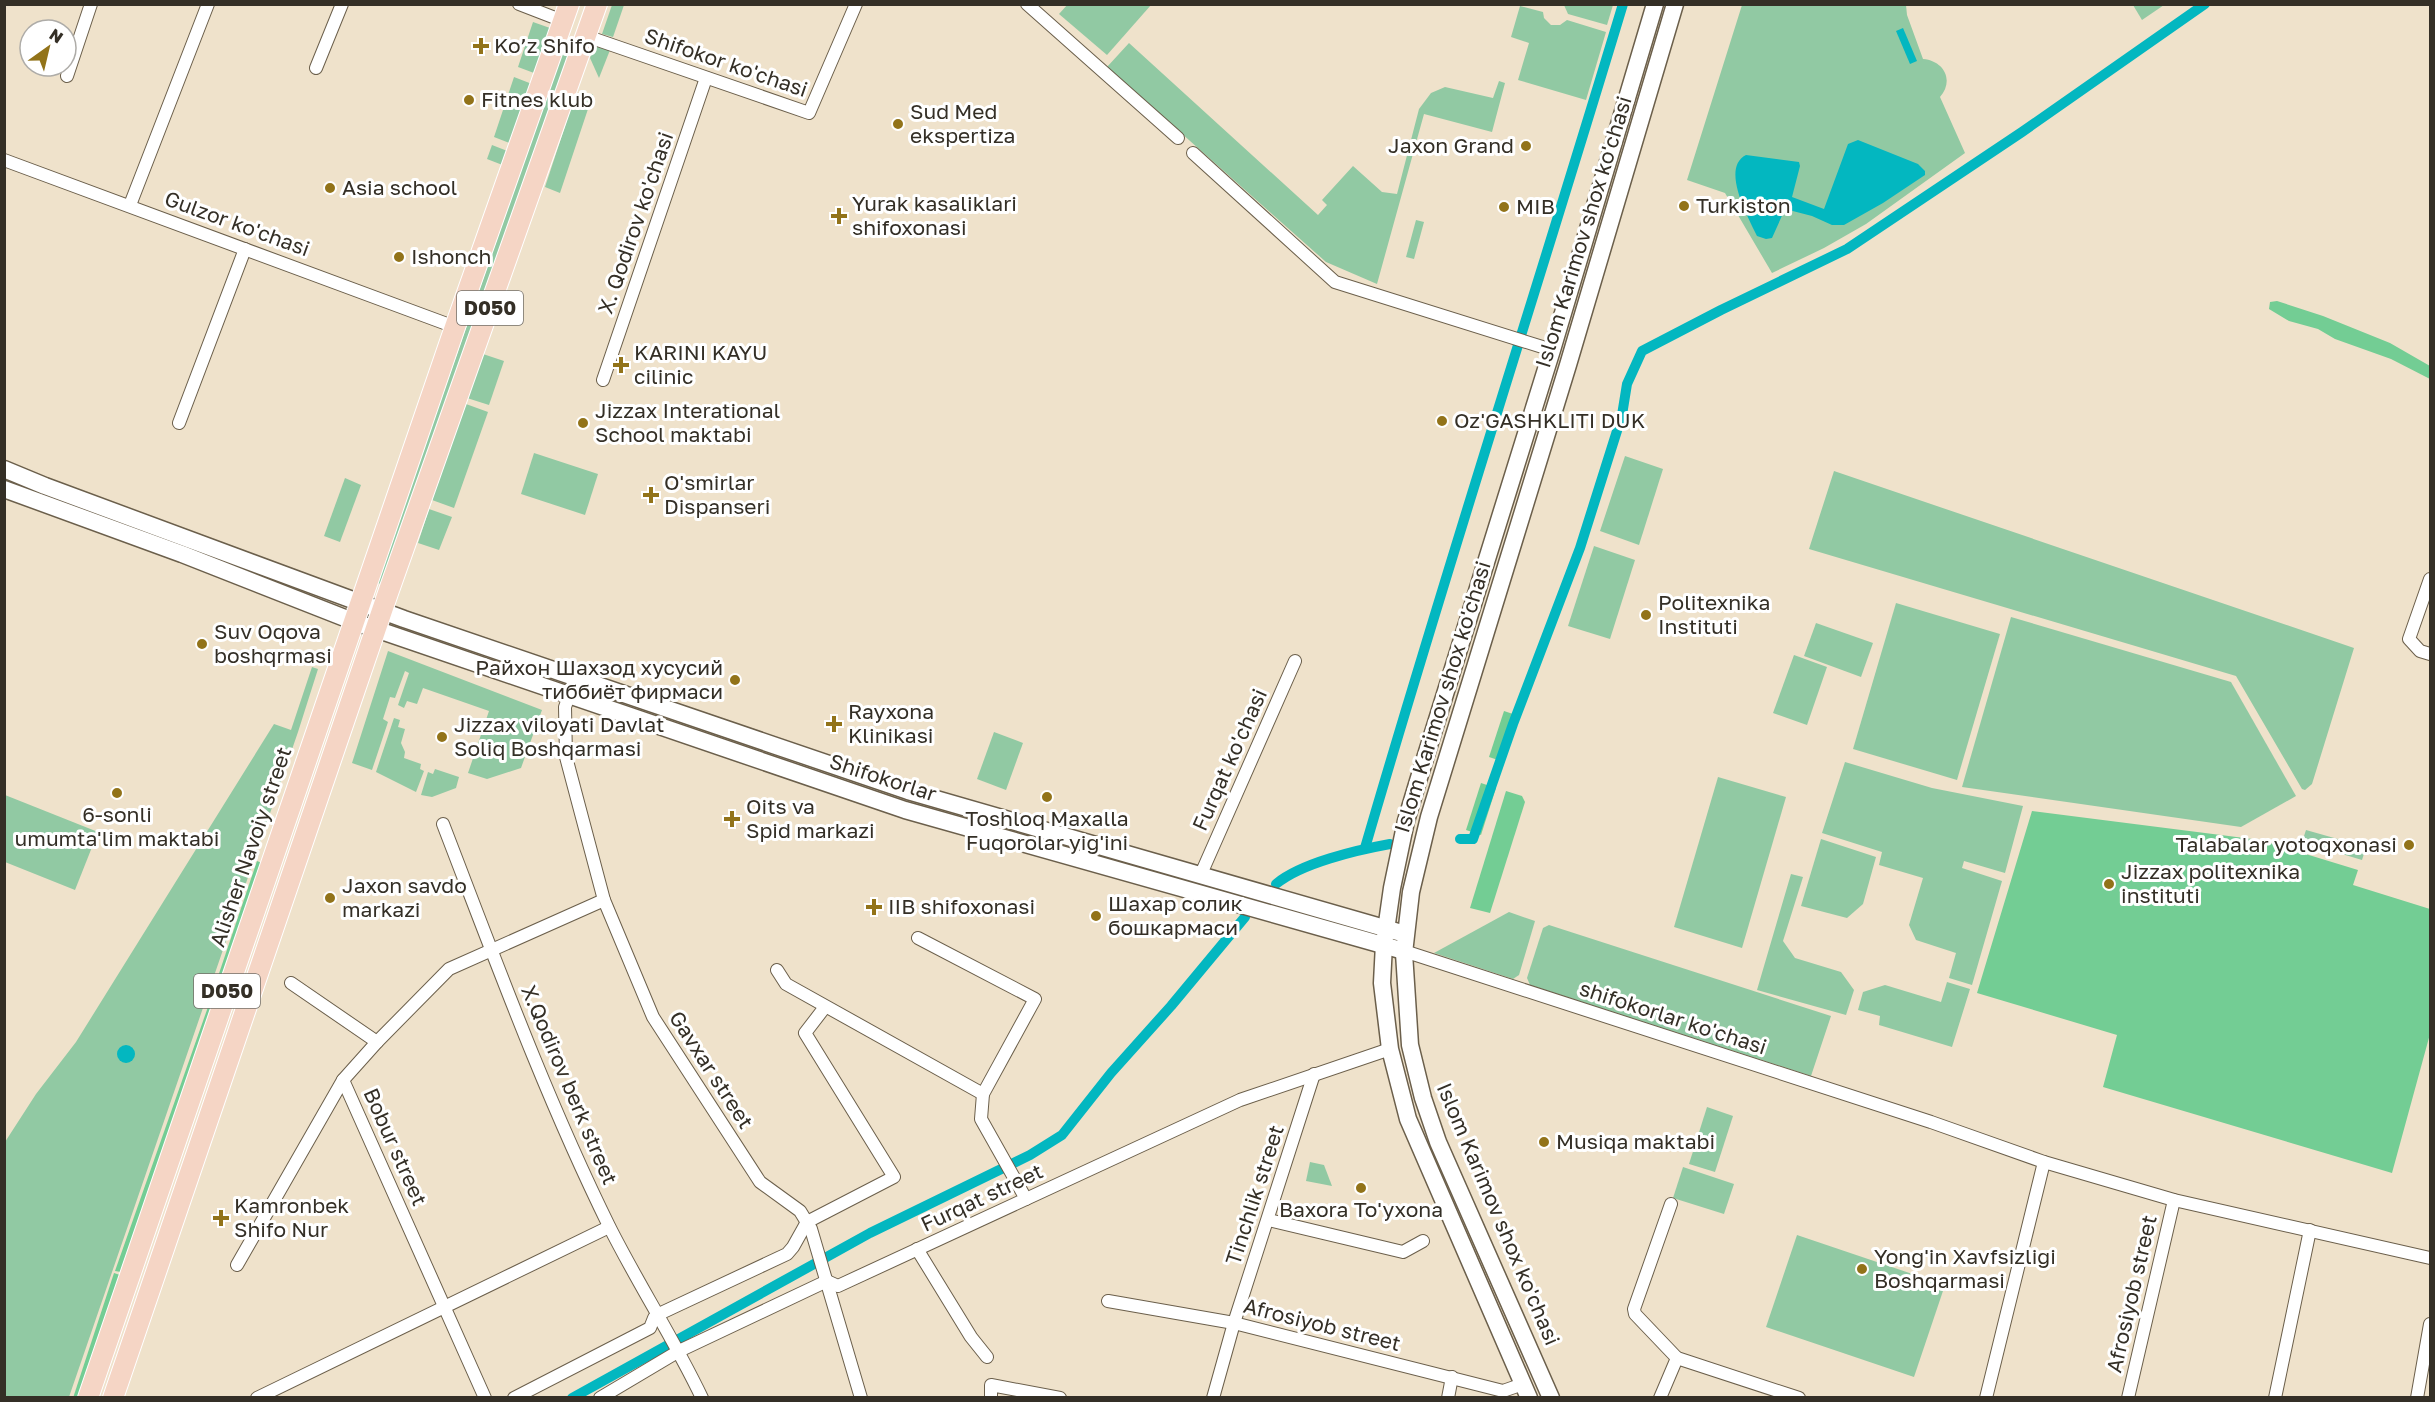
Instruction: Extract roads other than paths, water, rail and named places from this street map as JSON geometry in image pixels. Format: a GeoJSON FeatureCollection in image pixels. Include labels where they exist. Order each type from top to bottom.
{"type":"FeatureCollection","features":[{"type":"Feature","properties":{"kind":"main road","name":"D050"},"geometry":{"type":"LineString","coordinates":[[113,1398],[379,620],[597,4]]}},
{"type":"Feature","properties":{"kind":"main road","name":"Islom Karimov shox ko'chasi"},"geometry":{"type":"LineString","coordinates":[[1526,1391],[1408,1119],[1390,1049],[1382,983],[1385,936],[1392,888],[1418,781],[1552,350],[1655,4]]}},
{"type":"Feature","properties":{"kind":"main road","name":"Islom Karimov shox ko'chasi"},"geometry":{"type":"LineString","coordinates":[[1551,1398],[1438,1142],[1423,1098],[1410,1044],[1405,934],[1411,892],[1429,817],[1568,365],[1675,4]]}},
{"type":"Feature","properties":{"kind":"main road","name":"D050"},"geometry":{"type":"LineString","coordinates":[[455,327],[566,13]]}},
{"type":"Feature","properties":{"kind":"main road","name":"Alisher Navoiy street"},"geometry":{"type":"LineString","coordinates":[[88,1398],[455,327]]}},
{"type":"Feature","properties":{"kind":"main road"},"geometry":{"type":"LineString","coordinates":[[4,469],[358,612]]}},
{"type":"Feature","properties":{"kind":"main road"},"geometry":{"type":"LineString","coordinates":[[4,489],[182,554],[358,612]]}},
{"type":"Feature","properties":{"kind":"main road","name":"Shifokorlar"},"geometry":{"type":"LineString","coordinates":[[358,612],[570,694],[905,810],[1385,936],[1405,934]]}},
{"type":"Feature","properties":{"kind":"main road","name":"Shifokorlar"},"geometry":{"type":"LineString","coordinates":[[379,620],[576,676],[908,791],[1201,874],[1385,936],[1404,951]]}},
{"type":"Feature","properties":{"kind":"street"},"geometry":{"type":"LineString","coordinates":[[78,43],[91,4]]}},
{"type":"Feature","properties":{"kind":"street"},"geometry":{"type":"LineString","coordinates":[[130,206],[208,4]]}},
{"type":"Feature","properties":{"kind":"street"},"geometry":{"type":"LineString","coordinates":[[316,68],[342,4]]}},
{"type":"Feature","properties":{"kind":"street"},"geometry":{"type":"LineString","coordinates":[[519,4],[566,13]]}},
{"type":"Feature","properties":{"kind":"street","name":"Shifokor ko'chasi"},"geometry":{"type":"LineString","coordinates":[[586,36],[809,113],[856,4]]}},
{"type":"Feature","properties":{"kind":"street"},"geometry":{"type":"LineString","coordinates":[[1027,4],[1178,138]]}},
{"type":"Feature","properties":{"kind":"street","name":"X. Qodirov ko'chasi"},"geometry":{"type":"LineString","coordinates":[[603,380],[706,78]]}},
{"type":"Feature","properties":{"kind":"street"},"geometry":{"type":"LineString","coordinates":[[1193,153],[1335,282],[1552,350]]}},
{"type":"Feature","properties":{"kind":"street","name":"Gulzor ko'chasi"},"geometry":{"type":"LineString","coordinates":[[4,160],[455,327]]}},
{"type":"Feature","properties":{"kind":"street"},"geometry":{"type":"LineString","coordinates":[[179,423],[245,249]]}},
{"type":"Feature","properties":{"kind":"street"},"geometry":{"type":"LineString","coordinates":[[2430,579],[2409,639],[2420,651],[2430,654]]}},
{"type":"Feature","properties":{"kind":"street","name":"Furqat ko'chasi"},"geometry":{"type":"LineString","coordinates":[[1201,874],[1295,661]]}},
{"type":"Feature","properties":{"kind":"street","name":"Gavxar street"},"geometry":{"type":"LineString","coordinates":[[576,676],[565,706],[566,757],[604,900],[653,1017],[760,1182],[800,1211],[807,1222],[828,1281]]}},
{"type":"Feature","properties":{"kind":"street","name":"X.Qodirov berk street"},"geometry":{"type":"LineString","coordinates":[[443,824],[549,1094],[609,1227],[680,1351],[702,1398]]}},
{"type":"Feature","properties":{"kind":"street"},"geometry":{"type":"LineString","coordinates":[[291,983],[378,1042],[449,969],[604,900]]}},
{"type":"Feature","properties":{"kind":"street"},"geometry":{"type":"LineString","coordinates":[[918,938],[1035,999],[983,1094],[981,1119],[1026,1199]]}},
{"type":"Feature","properties":{"kind":"street","name":"shifokorlar ko'chasi"},"geometry":{"type":"LineString","coordinates":[[1404,951],[1930,1122],[2044,1162],[2174,1200],[2430,1258]]}},
{"type":"Feature","properties":{"kind":"street"},"geometry":{"type":"LineString","coordinates":[[777,970],[786,984],[983,1094]]}},
{"type":"Feature","properties":{"kind":"street"},"geometry":{"type":"LineString","coordinates":[[514,1398],[650,1328],[654,1318],[659,1314],[787,1254],[807,1222],[894,1178],[806,1034],[825,1007]]}},
{"type":"Feature","properties":{"kind":"street","name":"Bobur street"},"geometry":{"type":"LineString","coordinates":[[378,1042],[343,1080],[485,1398]]}},
{"type":"Feature","properties":{"kind":"street","name":"Furqat street"},"geometry":{"type":"LineString","coordinates":[[600,1398],[680,1351],[828,1281],[838,1286],[1240,1100],[1390,1049]]}},
{"type":"Feature","properties":{"kind":"street","name":"Tinchlik street"},"geometry":{"type":"LineString","coordinates":[[1213,1398],[1234,1323],[1269,1220],[1314,1074]]}},
{"type":"Feature","properties":{"kind":"street"},"geometry":{"type":"LineString","coordinates":[[237,1265],[343,1080]]}},
{"type":"Feature","properties":{"kind":"street"},"geometry":{"type":"LineString","coordinates":[[1986,1398],[2044,1162]]}},
{"type":"Feature","properties":{"kind":"street","name":"Afrosiyob street"},"geometry":{"type":"LineString","coordinates":[[2128,1398],[2174,1200]]}},
{"type":"Feature","properties":{"kind":"street"},"geometry":{"type":"LineString","coordinates":[[1671,1204],[1634,1309],[1677,1358],[1799,1398]]}},
{"type":"Feature","properties":{"kind":"street"},"geometry":{"type":"LineString","coordinates":[[1269,1220],[1403,1252],[1423,1241]]}},
{"type":"Feature","properties":{"kind":"street"},"geometry":{"type":"LineString","coordinates":[[256,1398],[609,1227]]}},
{"type":"Feature","properties":{"kind":"street"},"geometry":{"type":"LineString","coordinates":[[2275,1398],[2310,1230]]}},
{"type":"Feature","properties":{"kind":"street"},"geometry":{"type":"LineString","coordinates":[[917,1249],[970,1337],[987,1357]]}},
{"type":"Feature","properties":{"kind":"street"},"geometry":{"type":"LineString","coordinates":[[828,1281],[861,1398]]}},
{"type":"Feature","properties":{"kind":"street","name":"Afrosiyob street"},"geometry":{"type":"LineString","coordinates":[[1108,1301],[1234,1323],[1503,1391],[1526,1391]]}},
{"type":"Feature","properties":{"kind":"street"},"geometry":{"type":"LineString","coordinates":[[2417,1398],[2430,1324]]}},
{"type":"Feature","properties":{"kind":"street"},"geometry":{"type":"LineString","coordinates":[[1660,1398],[1677,1358]]}},
{"type":"Feature","properties":{"kind":"street"},"geometry":{"type":"LineString","coordinates":[[1448,1398],[1452,1377]]}},
{"type":"Feature","properties":{"kind":"street"},"geometry":{"type":"LineString","coordinates":[[991,1398],[991,1385],[1060,1398]]}},
{"type":"Feature","properties":{"kind":"water"},"geometry":{"type":"Polygon","coordinates":[[[1903,28],[1917,61],[1910,64],[1896,31],[1903,28]]]}},
{"type":"Feature","properties":{"kind":"water"},"geometry":{"type":"Polygon","coordinates":[[[1858,140],[1918,164],[1925,171],[1925,175],[1844,225],[1832,225],[1812,216],[1785,209],[1772,238],[1757,236],[1743,206],[1736,182],[1739,162],[1746,155],[1799,162],[1792,197],[1824,209],[1848,144],[1858,140]]]}},
{"type":"Feature","properties":{"kind":"water"},"geometry":{"type":"Polygon","coordinates":[[[126,1045],[132,1048],[135,1054],[132,1060],[126,1063],[120,1060],[117,1054],[120,1048],[126,1045]]]}},
{"type":"Feature","properties":{"kind":"waterway"},"geometry":{"type":"LineString","coordinates":[[1365,848],[1623,4]]}},
{"type":"Feature","properties":{"kind":"waterway"},"geometry":{"type":"LineString","coordinates":[[1460,839],[1473,839],[1513,724],[1580,548],[1622,415],[1627,384],[1642,351],[1847,249],[2022,132],[2205,4]]}},
{"type":"Feature","properties":{"kind":"waterway"},"geometry":{"type":"LineString","coordinates":[[1276,884],[1287,876],[1314,864],[1390,844]]}},
{"type":"Feature","properties":{"kind":"waterway"},"geometry":{"type":"LineString","coordinates":[[572,1398],[870,1233],[1030,1155],[1062,1135],[1111,1073],[1171,1006],[1245,917]]}},
{"type":"Feature","properties":{"kind":"place","name":"Ko’z Shifo"},"geometry":{"type":"Point","coordinates":[481,46]}},
{"type":"Feature","properties":{"kind":"place","name":"Fitnes klub"},"geometry":{"type":"Point","coordinates":[469,100]}},
{"type":"Feature","properties":{"kind":"place","name":"Sud Med ekspertiza"},"geometry":{"type":"Point","coordinates":[898,124]}},
{"type":"Feature","properties":{"kind":"place","name":"Jaxon Grand"},"geometry":{"type":"Point","coordinates":[1526,146]}},
{"type":"Feature","properties":{"kind":"place","name":"Asia school"},"geometry":{"type":"Point","coordinates":[330,188]}},
{"type":"Feature","properties":{"kind":"place","name":"Turkiston"},"geometry":{"type":"Point","coordinates":[1684,206]}},
{"type":"Feature","properties":{"kind":"place","name":"MIB"},"geometry":{"type":"Point","coordinates":[1504,207]}},
{"type":"Feature","properties":{"kind":"place","name":"Yurak kasaliklari shifoxonasi"},"geometry":{"type":"Point","coordinates":[839,216]}},
{"type":"Feature","properties":{"kind":"place","name":"Ishonch"},"geometry":{"type":"Point","coordinates":[399,257]}},
{"type":"Feature","properties":{"kind":"place","name":"KARINI KAYU cilinic"},"geometry":{"type":"Point","coordinates":[621,365]}},
{"type":"Feature","properties":{"kind":"place","name":"Oz'GASHKLITI DUK"},"geometry":{"type":"Point","coordinates":[1442,421]}},
{"type":"Feature","properties":{"kind":"place","name":"Jizzax Interational School maktabi"},"geometry":{"type":"Point","coordinates":[583,423]}},
{"type":"Feature","properties":{"kind":"place","name":"O'smirlar Dispanseri"},"geometry":{"type":"Point","coordinates":[651,495]}},
{"type":"Feature","properties":{"kind":"place","name":"Politexnika Instituti"},"geometry":{"type":"Point","coordinates":[1646,615]}},
{"type":"Feature","properties":{"kind":"place","name":"Suv Oqova boshqrmasi"},"geometry":{"type":"Point","coordinates":[202,644]}},
{"type":"Feature","properties":{"kind":"place","name":"Райхон Шахзод хусусий тиббиёт фирмаси"},"geometry":{"type":"Point","coordinates":[735,680]}},
{"type":"Feature","properties":{"kind":"place","name":"Rayxona Klinikasi"},"geometry":{"type":"Point","coordinates":[834,724]}},
{"type":"Feature","properties":{"kind":"place","name":"Jizzax viloyati Davlat Soliq Boshqarmasi"},"geometry":{"type":"Point","coordinates":[442,737]}},
{"type":"Feature","properties":{"kind":"place","name":"6-sonli umumta'lim maktabi"},"geometry":{"type":"Point","coordinates":[117,793]}},
{"type":"Feature","properties":{"kind":"place","name":"Toshloq Maxalla Fuqorolar yig'ini"},"geometry":{"type":"Point","coordinates":[1047,797]}},
{"type":"Feature","properties":{"kind":"place","name":"Oits va Spid markazi"},"geometry":{"type":"Point","coordinates":[732,819]}},
{"type":"Feature","properties":{"kind":"place","name":"Talabalar yotoqxonasi"},"geometry":{"type":"Point","coordinates":[2409,845]}},
{"type":"Feature","properties":{"kind":"place","name":"Jizzax politexnika instituti"},"geometry":{"type":"Point","coordinates":[2109,884]}},
{"type":"Feature","properties":{"kind":"place","name":"Jaxon savdo markazi"},"geometry":{"type":"Point","coordinates":[330,898]}},
{"type":"Feature","properties":{"kind":"place","name":"IIB shifoxonasi"},"geometry":{"type":"Point","coordinates":[874,907]}},
{"type":"Feature","properties":{"kind":"place","name":"Шахар солик бошкармаси"},"geometry":{"type":"Point","coordinates":[1096,916]}},
{"type":"Feature","properties":{"kind":"place","name":"Musiqa maktabi"},"geometry":{"type":"Point","coordinates":[1544,1142]}},
{"type":"Feature","properties":{"kind":"place","name":"Baxora To'yxona"},"geometry":{"type":"Point","coordinates":[1361,1188]}},
{"type":"Feature","properties":{"kind":"place","name":"Kamronbek Shifo Nur"},"geometry":{"type":"Point","coordinates":[221,1218]}},
{"type":"Feature","properties":{"kind":"place","name":"Yong'in Xavfsizligi Boshqarmasi"},"geometry":{"type":"Point","coordinates":[1862,1269]}}]}
